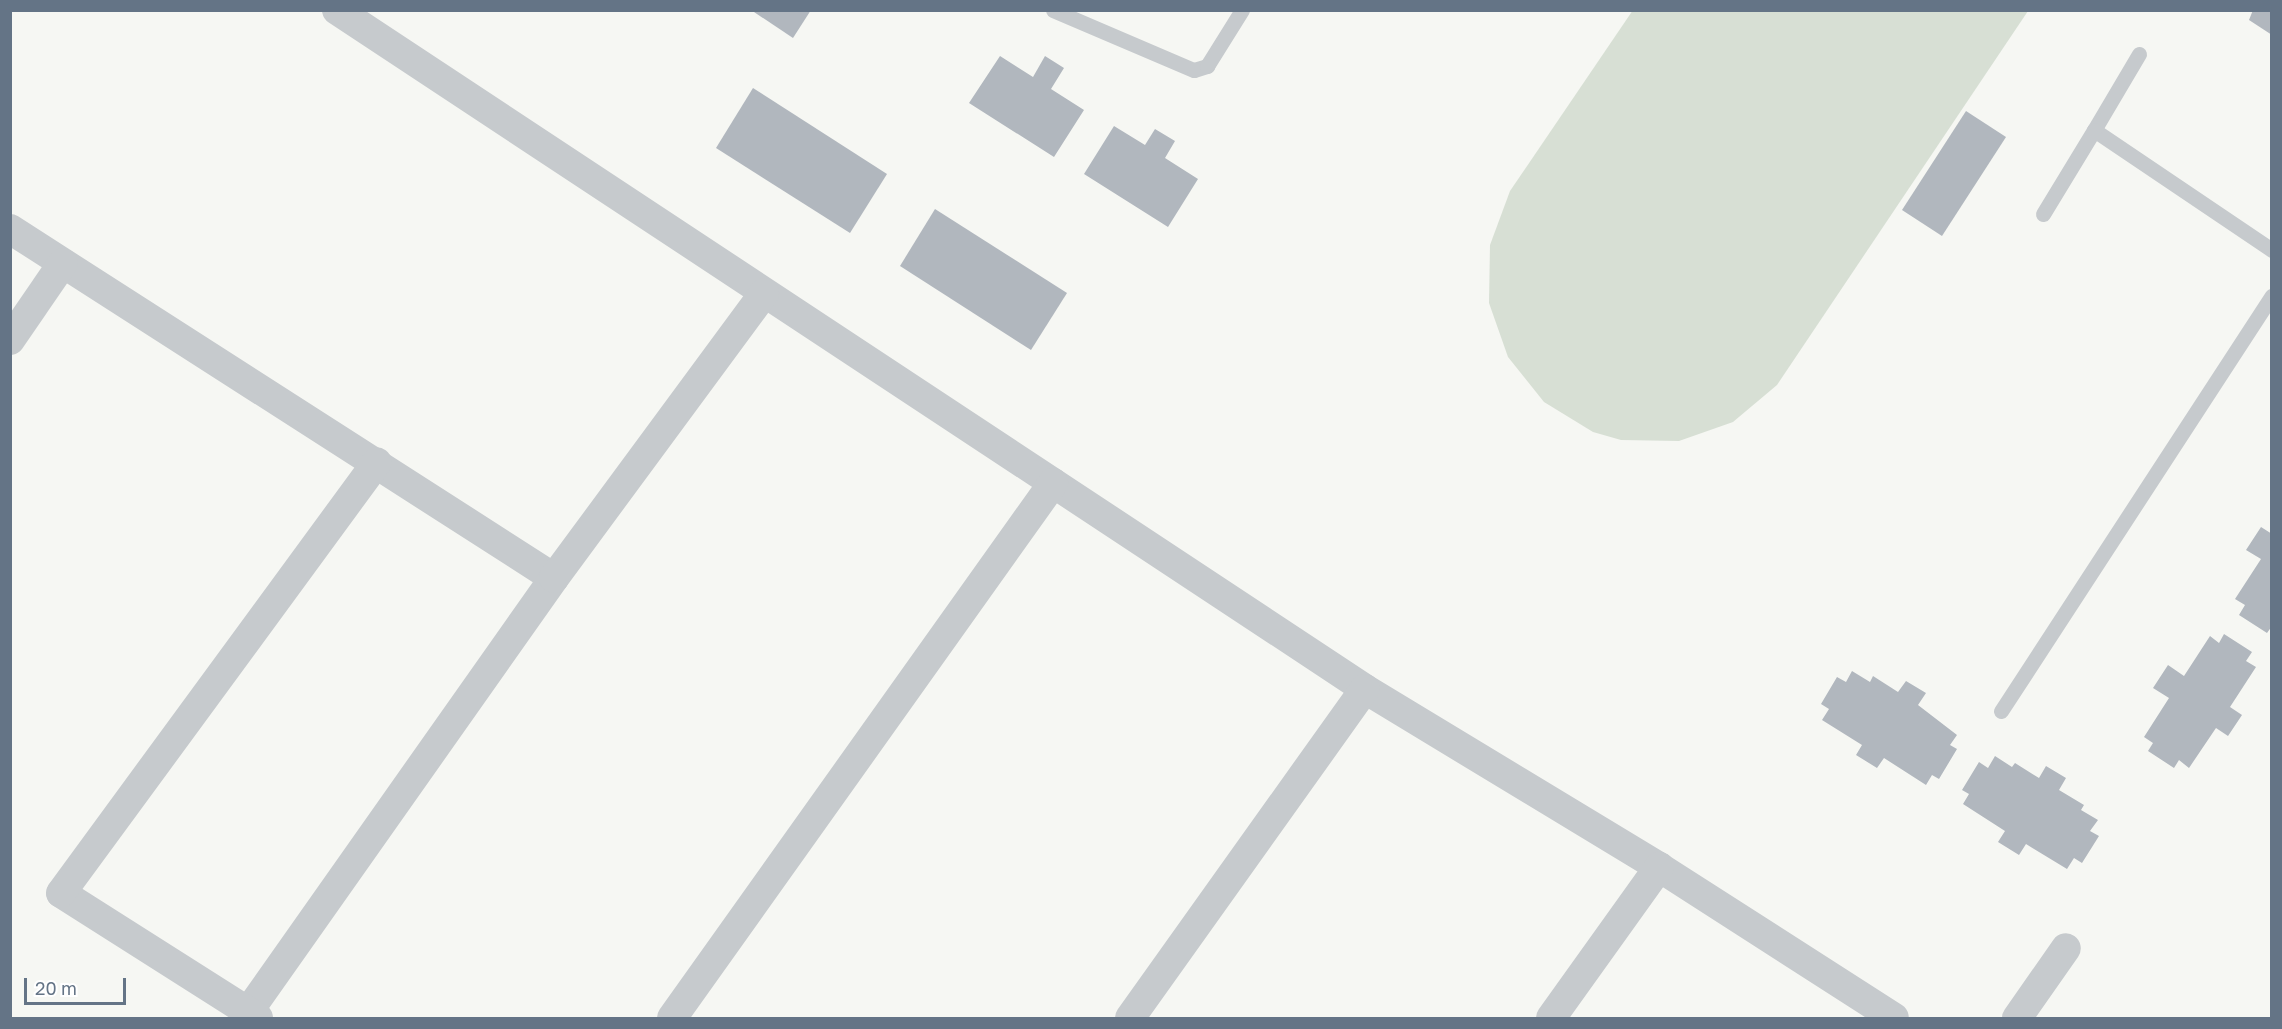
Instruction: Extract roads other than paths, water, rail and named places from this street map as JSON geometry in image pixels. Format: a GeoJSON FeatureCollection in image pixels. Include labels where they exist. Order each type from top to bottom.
{"type":"FeatureCollection","features":[{"type":"Feature","properties":{"kind":"street"},"geometry":{"type":"LineString","coordinates":[[337,10],[1365,689],[1659,867],[1894,1018]]}},
{"type":"Feature","properties":{"kind":"street"},"geometry":{"type":"LineString","coordinates":[[10,230],[377,462],[554,578]]}},
{"type":"Feature","properties":{"kind":"street"},"geometry":{"type":"LineString","coordinates":[[10,340],[63,263]]}},
{"type":"Feature","properties":{"kind":"street"},"geometry":{"type":"LineString","coordinates":[[377,462],[61,893],[253,1015],[554,578],[764,293]]}},
{"type":"Feature","properties":{"kind":"street"},"geometry":{"type":"LineString","coordinates":[[672,1018],[1053,483]]}},
{"type":"Feature","properties":{"kind":"street"},"geometry":{"type":"LineString","coordinates":[[1130,1018],[1365,689]]}},
{"type":"Feature","properties":{"kind":"street"},"geometry":{"type":"LineString","coordinates":[[1551,1018],[1659,867]]}},
{"type":"Feature","properties":{"kind":"street"},"geometry":{"type":"LineString","coordinates":[[2017,1018],[2066,948]]}},
{"type":"Feature","properties":{"kind":"lane"},"geometry":{"type":"LineString","coordinates":[[1053,10],[1194,70],[1207,66],[1242,10]]}},
{"type":"Feature","properties":{"kind":"lane"},"geometry":{"type":"LineString","coordinates":[[2043,214],[2139,54]]}},
{"type":"Feature","properties":{"kind":"lane"},"geometry":{"type":"LineString","coordinates":[[2094,130],[2271,250]]}},
{"type":"Feature","properties":{"kind":"lane"},"geometry":{"type":"LineString","coordinates":[[2001,711],[2271,295]]}}]}
